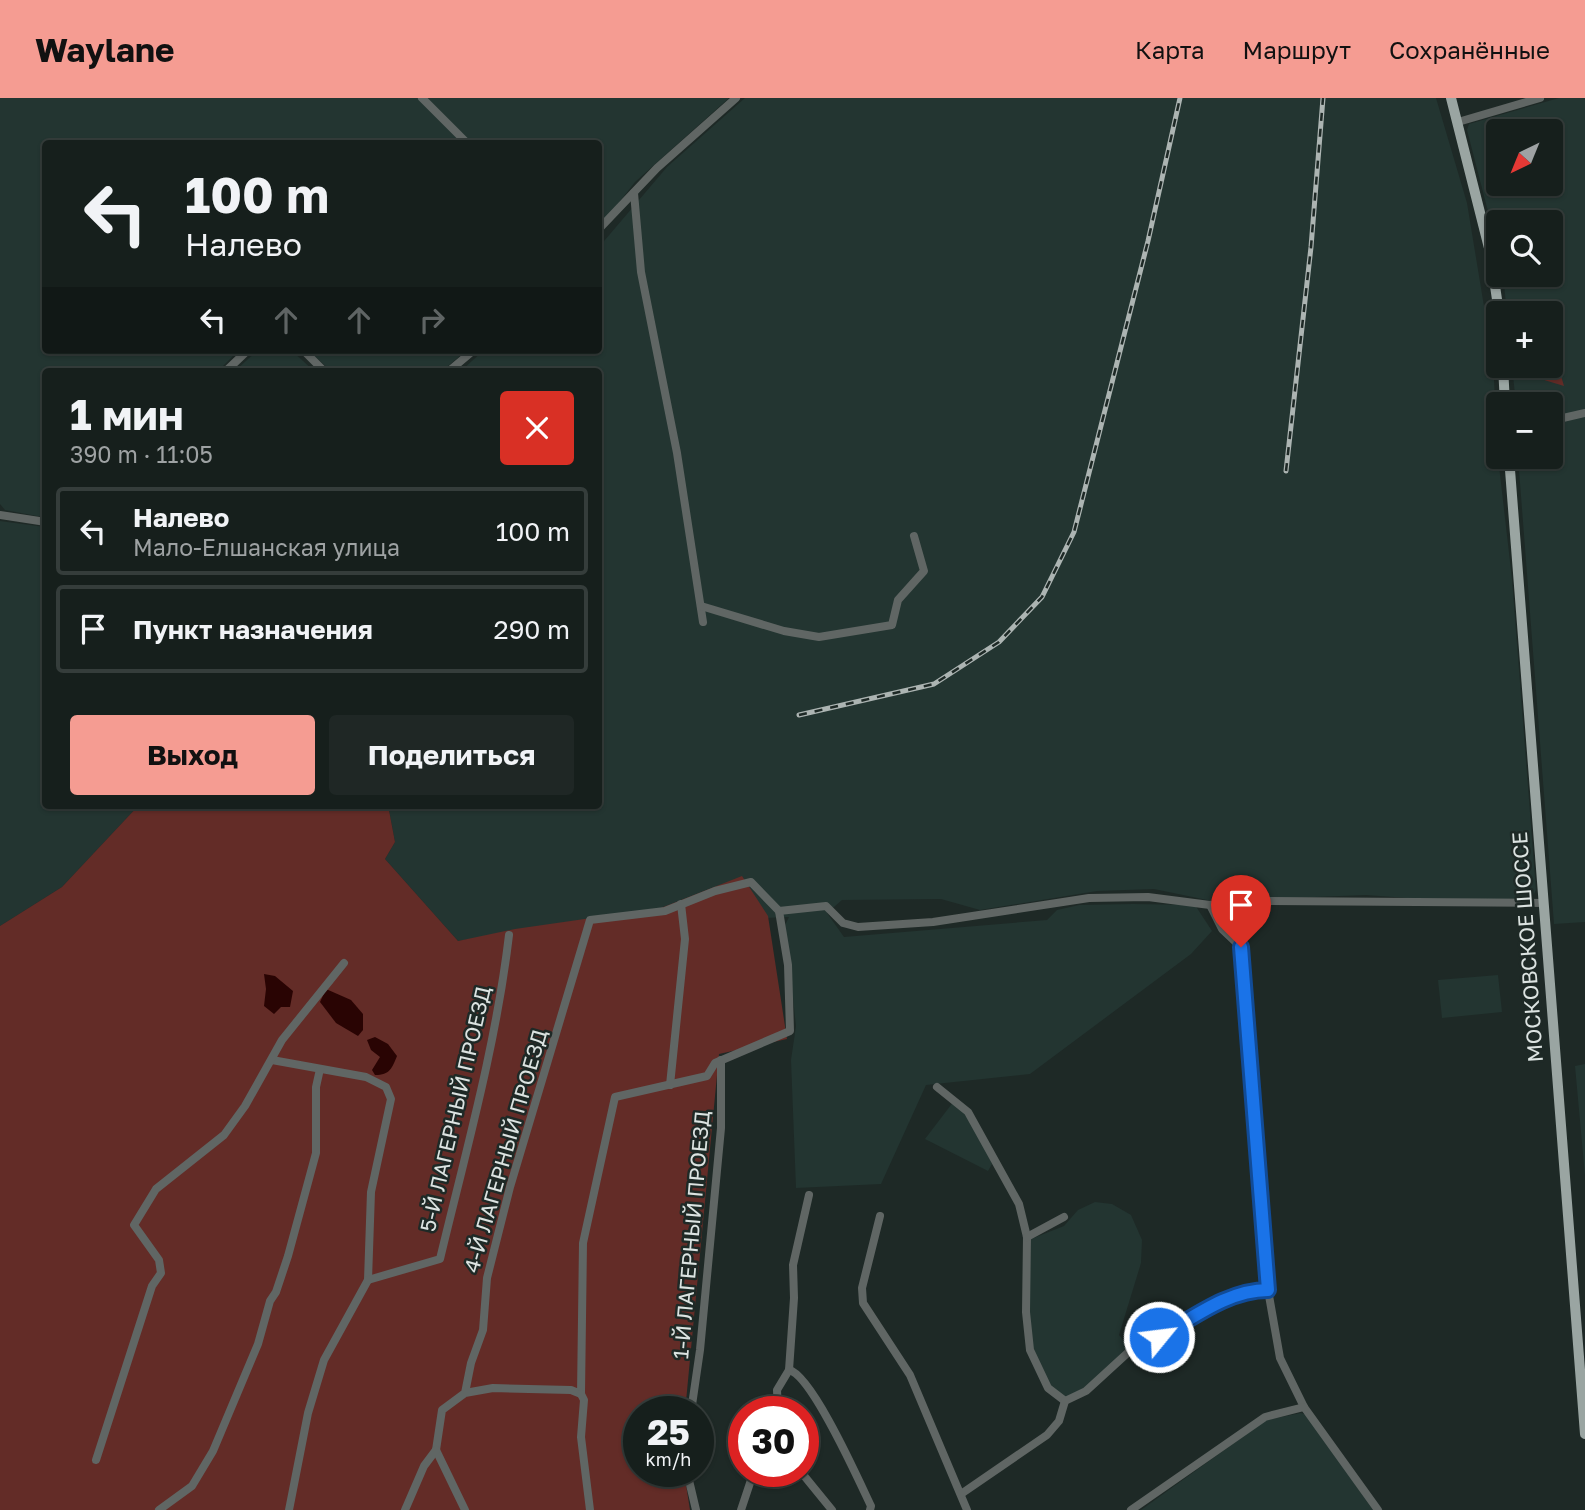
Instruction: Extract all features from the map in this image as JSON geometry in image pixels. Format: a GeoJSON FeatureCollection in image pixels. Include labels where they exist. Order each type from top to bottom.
{"type":"FeatureCollection","features":[{"type":"Feature","properties":{"kind":"main road"},"geometry":{"type":"LineString","coordinates":[[1451,98],[1490,252],[1497,301]]}},
{"type":"Feature","properties":{"kind":"main road","name":"МОСКОВСКОЕ ШОССЕ"},"geometry":{"type":"LineString","coordinates":[[1510,469],[1585,1434]]}},
{"type":"Feature","properties":{"kind":"street"},"geometry":{"type":"LineString","coordinates":[[422,98],[464,140]]}},
{"type":"Feature","properties":{"kind":"street"},"geometry":{"type":"LineString","coordinates":[[602,226],[657,168],[736,98]]}},
{"type":"Feature","properties":{"kind":"street"},"geometry":{"type":"LineString","coordinates":[[1458,122],[1540,98]]}},
{"type":"Feature","properties":{"kind":"street"},"geometry":{"type":"LineString","coordinates":[[634,193],[641,272],[676,446],[703,622]]}},
{"type":"Feature","properties":{"kind":"street"},"geometry":{"type":"LineString","coordinates":[[229,368],[244,354]]}},
{"type":"Feature","properties":{"kind":"street"},"geometry":{"type":"LineString","coordinates":[[307,354],[321,368]]}},
{"type":"Feature","properties":{"kind":"street"},"geometry":{"type":"LineString","coordinates":[[453,368],[469,354]]}},
{"type":"Feature","properties":{"kind":"street"},"geometry":{"type":"LineString","coordinates":[[1563,418],[1585,412]]}},
{"type":"Feature","properties":{"kind":"street"},"geometry":{"type":"LineString","coordinates":[[0,515],[42,521]]}},
{"type":"Feature","properties":{"kind":"street"},"geometry":{"type":"LineString","coordinates":[[701,606],[784,631],[819,637],[892,625],[898,600],[924,571],[914,536]]}},
{"type":"Feature","properties":{"kind":"street"},"geometry":{"type":"LineString","coordinates":[[590,1510],[581,1437],[583,1243],[611,1110],[615,1097],[670,1085],[706,1076],[720,1060],[790,1031],[788,965],[779,911],[751,883],[681,904],[685,939],[670,1085]]}},
{"type":"Feature","properties":{"kind":"street"},"geometry":{"type":"LineString","coordinates":[[779,911],[826,906],[843,923],[858,928],[933,922],[1089,898],[1148,897],[1210,905],[1285,901],[1544,903]]}},
{"type":"Feature","properties":{"kind":"street","name":"4-Й ЛАГЕРНЫЙ ПРОЕЗД"},"geometry":{"type":"LineString","coordinates":[[465,1393],[471,1363],[483,1330],[487,1278],[510,1187],[590,920],[665,911],[681,904]]}},
{"type":"Feature","properties":{"kind":"street"},"geometry":{"type":"LineString","coordinates":[[1210,905],[1222,929],[1241,947],[1268,1290],[1280,1357],[1304,1406],[1378,1510]]}},
{"type":"Feature","properties":{"kind":"street","name":"5-Й ЛАГЕРНЫЙ ПРОЕЗД"},"geometry":{"type":"LineString","coordinates":[[368,1280],[440,1259],[475,1124],[502,996],[509,935]]}},
{"type":"Feature","properties":{"kind":"street"},"geometry":{"type":"LineString","coordinates":[[96,1460],[152,1286],[161,1273],[159,1259],[134,1225],[156,1189],[224,1135],[245,1106],[282,1040],[344,963]]}},
{"type":"Feature","properties":{"kind":"street"},"geometry":{"type":"LineString","coordinates":[[272,1060],[366,1077],[386,1087],[391,1099],[370,1192],[368,1280],[324,1360],[309,1413],[289,1510]]}},
{"type":"Feature","properties":{"kind":"street","name":"1-Й ЛАГЕРНЫЙ ПРОЕЗД"},"geometry":{"type":"LineString","coordinates":[[693,1396],[721,1128],[720,1060]]}},
{"type":"Feature","properties":{"kind":"street"},"geometry":{"type":"LineString","coordinates":[[159,1510],[192,1486],[213,1451],[258,1344],[270,1301],[276,1292],[288,1256],[316,1153],[316,1087],[320,1069]]}},
{"type":"Feature","properties":{"kind":"street"},"geometry":{"type":"LineString","coordinates":[[937,1087],[968,1112],[1019,1204],[1027,1237],[1026,1312],[1030,1350],[1048,1388],[1066,1401]]}},
{"type":"Feature","properties":{"kind":"street"},"geometry":{"type":"LineString","coordinates":[[777,1396],[777,1390],[789,1370],[794,1298],[793,1265],[808,1195]]}},
{"type":"Feature","properties":{"kind":"street"},"geometry":{"type":"LineString","coordinates":[[880,1216],[862,1288],[863,1303],[910,1375],[967,1510]]}},
{"type":"Feature","properties":{"kind":"street"},"geometry":{"type":"LineString","coordinates":[[1027,1237],[1065,1217]]}},
{"type":"Feature","properties":{"kind":"street"},"geometry":{"type":"LineString","coordinates":[[961,1494],[1047,1435],[1059,1421],[1066,1401],[1086,1391],[1133,1348],[1140,1348],[1231,1297],[1253,1290],[1268,1290]]}},
{"type":"Feature","properties":{"kind":"street"},"geometry":{"type":"LineString","coordinates":[[789,1370],[807,1383],[872,1506],[870,1510]]}},
{"type":"Feature","properties":{"kind":"street"},"geometry":{"type":"LineString","coordinates":[[405,1510],[424,1466],[436,1450],[442,1410],[465,1393],[493,1388],[571,1390],[583,1397]]}},
{"type":"Feature","properties":{"kind":"street"},"geometry":{"type":"LineString","coordinates":[[1131,1510],[1265,1417],[1304,1406]]}},
{"type":"Feature","properties":{"kind":"street"},"geometry":{"type":"LineString","coordinates":[[436,1450],[466,1510]]}},
{"type":"Feature","properties":{"kind":"street"},"geometry":{"type":"LineString","coordinates":[[691,1487],[696,1510]]}},
{"type":"Feature","properties":{"kind":"street"},"geometry":{"type":"LineString","coordinates":[[741,1510],[749,1487]]}},
{"type":"Feature","properties":{"kind":"street"},"geometry":{"type":"LineString","coordinates":[[813,1487],[832,1510]]}},
{"type":"Feature","properties":{"kind":"shaded area"},"geometry":{"type":"Polygon","coordinates":[[[0,98],[729,98],[635,182],[602,224],[602,140],[42,140],[42,354],[235,354],[221,368],[42,368],[42,516],[5,510],[0,504],[0,98]]]}},
{"type":"Feature","properties":{"kind":"shaded area"},"geometry":{"type":"Polygon","coordinates":[[[745,98],[1436,98],[1467,203],[1486,318],[1486,378],[1494,378],[1495,392],[1486,392],[1486,469],[1499,469],[1512,579],[1536,890],[1533,896],[1527,900],[1366,895],[1212,901],[1154,889],[1097,891],[980,910],[941,899],[842,900],[827,913],[844,937],[1047,920],[1057,910],[1079,905],[1133,904],[1195,905],[1212,931],[1191,954],[1030,1074],[926,1085],[881,1184],[796,1188],[791,1060],[796,1026],[785,925],[789,917],[765,918],[657,910],[458,941],[385,859],[395,842],[389,809],[602,809],[602,368],[464,368],[480,354],[602,354],[602,243],[667,167],[745,98]]]}},
{"type":"Feature","properties":{"kind":"shaded area"},"geometry":{"type":"Polygon","coordinates":[[[1559,98],[1585,98],[1585,922],[1554,924],[1519,469],[1563,469],[1563,392],[1515,392],[1513,378],[1563,378],[1563,301],[1506,301],[1504,287],[1563,287],[1563,210],[1488,210],[1467,130],[1469,124],[1486,119],[1486,196],[1563,196],[1563,119],[1486,119],[1559,98]]]}},
{"type":"Feature","properties":{"kind":"shaded area"},"geometry":{"type":"Polygon","coordinates":[[[254,354],[295,354],[311,368],[238,368],[254,354]]]}},
{"type":"Feature","properties":{"kind":"shaded area"},"geometry":{"type":"Polygon","coordinates":[[[312,354],[462,354],[446,368],[328,368],[312,354]]]}},
{"type":"Feature","properties":{"kind":"shaded area"},"geometry":{"type":"Polygon","coordinates":[[[1538,378],[1562,378],[1564,386],[1538,378]]]}},
{"type":"Feature","properties":{"kind":"shaded area"},"geometry":{"type":"Polygon","coordinates":[[[0,521],[42,527],[42,809],[135,809],[62,887],[0,926],[0,521]]]}},
{"type":"Feature","properties":{"kind":"shaded area"},"geometry":{"type":"Polygon","coordinates":[[[135,809],[389,809],[395,842],[385,859],[458,941],[515,929],[661,908],[742,876],[768,916],[787,1039],[719,1054],[687,1396],[623,1396],[623,1487],[686,1487],[690,1510],[0,1510],[0,926],[62,887],[135,809]]]}},
{"type":"Feature","properties":{"kind":"shaded area"},"geometry":{"type":"Polygon","coordinates":[[[264,974],[275,976],[293,991],[290,1007],[281,1007],[274,1014],[264,1006],[264,974]]]}},
{"type":"Feature","properties":{"kind":"shaded area"},"geometry":{"type":"Polygon","coordinates":[[[1498,975],[1502,1012],[1442,1018],[1438,980],[1498,975]]]}},
{"type":"Feature","properties":{"kind":"shaded area"},"geometry":{"type":"Polygon","coordinates":[[[326,989],[351,1000],[363,1014],[363,1030],[358,1036],[336,1023],[320,1002],[326,989]]]}},
{"type":"Feature","properties":{"kind":"shaded area"},"geometry":{"type":"Polygon","coordinates":[[[375,1037],[388,1044],[397,1056],[390,1070],[380,1075],[375,1075],[372,1070],[380,1057],[371,1050],[367,1040],[375,1037]]]}},
{"type":"Feature","properties":{"kind":"shaded area"},"geometry":{"type":"Polygon","coordinates":[[[1585,1064],[1585,1176],[1575,1066],[1585,1064]]]}},
{"type":"Feature","properties":{"kind":"shaded area"},"geometry":{"type":"Polygon","coordinates":[[[954,1101],[975,1127],[992,1164],[988,1171],[925,1139],[954,1101]]]}},
{"type":"Feature","properties":{"kind":"shaded area"},"geometry":{"type":"Polygon","coordinates":[[[1095,1202],[1112,1204],[1131,1215],[1142,1240],[1141,1263],[1119,1335],[1128,1346],[1126,1351],[1085,1390],[1065,1398],[1049,1386],[1032,1350],[1028,1311],[1031,1239],[1064,1226],[1078,1210],[1095,1202]]]}},
{"type":"Feature","properties":{"kind":"shaded area"},"geometry":{"type":"Polygon","coordinates":[[[1301,1413],[1307,1415],[1373,1510],[1141,1510],[1266,1420],[1301,1413]]]}},
{"type":"Feature","properties":{"kind":"railway"},"geometry":{"type":"LineString","coordinates":[[799,715],[934,684],[999,642],[1042,597],[1074,532],[1148,241],[1180,98]]}},
{"type":"Feature","properties":{"kind":"railway"},"geometry":{"type":"LineString","coordinates":[[1286,471],[1311,247],[1323,98]]}},
{"type":"Feature","properties":{"kind":"route"},"geometry":{"type":"LineString","coordinates":[[1159,1337],[1231,1297],[1253,1290],[1268,1290],[1241,947]]}}]}
